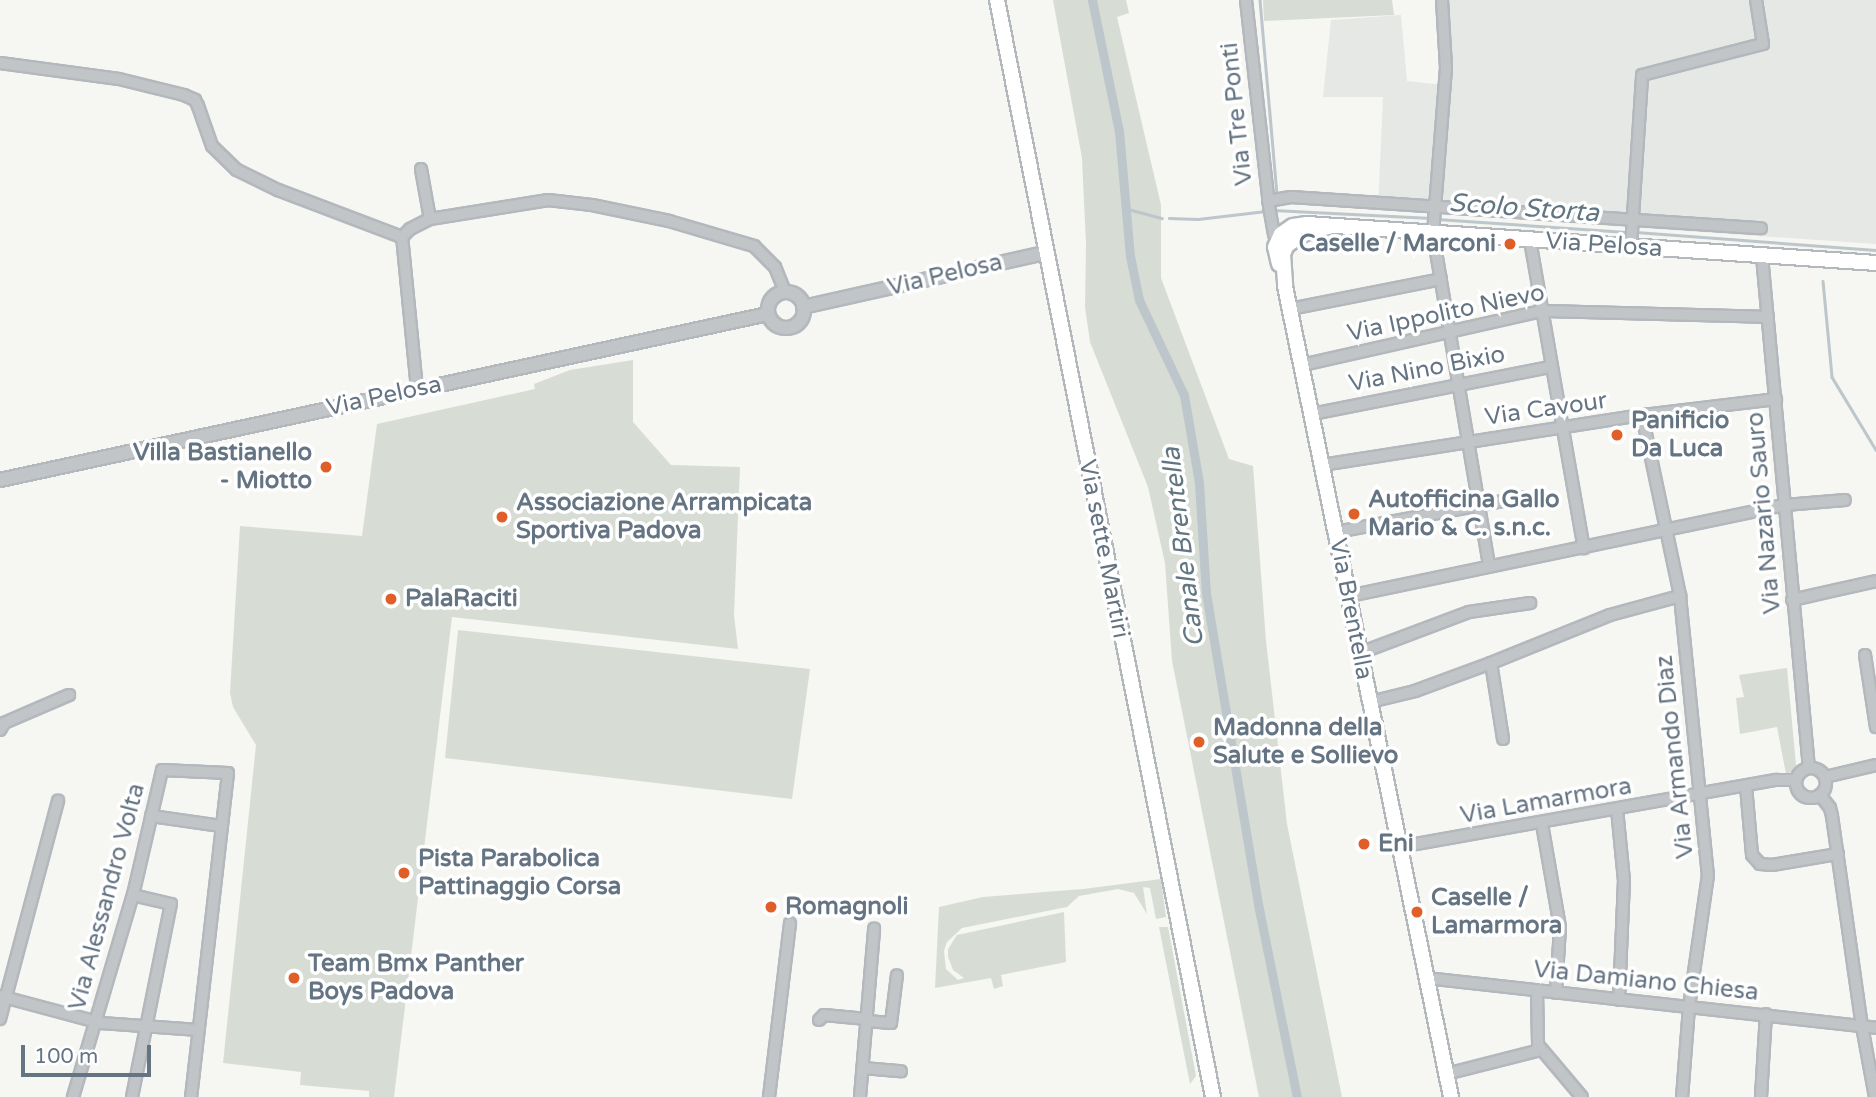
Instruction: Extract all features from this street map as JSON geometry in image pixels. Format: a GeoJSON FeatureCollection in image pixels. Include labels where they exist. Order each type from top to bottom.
{"type":"FeatureCollection","features":[{"type":"Feature","properties":{"kind":"main road","name":"Via sette Martiri"},"geometry":{"type":"LineString","coordinates":[[997,0],[1213,1097]]}},
{"type":"Feature","properties":{"kind":"main road","name":"Via Pelosa"},"geometry":{"type":"LineString","coordinates":[[1307,224],[1530,240],[1631,244],[1876,263]]}},
{"type":"Feature","properties":{"kind":"main road"},"geometry":{"type":"LineString","coordinates":[[1285,286],[1276,256],[1278,240],[1285,230],[1307,224]]}},
{"type":"Feature","properties":{"kind":"main road","name":"Via Pelosa"},"geometry":{"type":"LineString","coordinates":[[1295,238],[1332,226]]}},
{"type":"Feature","properties":{"kind":"main road"},"geometry":{"type":"LineString","coordinates":[[1285,286],[1283,254],[1295,238]]}},
{"type":"Feature","properties":{"kind":"main road","name":"Via Brentella"},"geometry":{"type":"LineString","coordinates":[[1285,286],[1451,1097]]}},
{"type":"Feature","properties":{"kind":"street","name":"Via Tre Ponti"},"geometry":{"type":"LineString","coordinates":[[1246,0],[1270,209]]}},
{"type":"Feature","properties":{"kind":"street"},"geometry":{"type":"LineString","coordinates":[[1442,0],[1446,68],[1433,231],[1456,384],[1489,566]]}},
{"type":"Feature","properties":{"kind":"street"},"geometry":{"type":"LineString","coordinates":[[1631,244],[1642,75],[1763,44],[1756,0]]}},
{"type":"Feature","properties":{"kind":"street"},"geometry":{"type":"LineString","coordinates":[[0,63],[119,79],[184,95],[195,100],[212,146],[237,170],[278,190],[402,237]]}},
{"type":"Feature","properties":{"kind":"street"},"geometry":{"type":"LineString","coordinates":[[421,169],[430,219]]}},
{"type":"Feature","properties":{"kind":"street","name":"Via Pelosa"},"geometry":{"type":"LineString","coordinates":[[1307,224],[1270,209],[1284,198],[1760,229]]}},
{"type":"Feature","properties":{"kind":"street"},"geometry":{"type":"LineString","coordinates":[[402,237],[410,229],[430,219],[548,200],[605,208],[669,221],[754,246],[775,267],[785,292],[799,297],[803,307]]}},
{"type":"Feature","properties":{"kind":"street"},"geometry":{"type":"LineString","coordinates":[[1270,209],[1283,254]]}},
{"type":"Feature","properties":{"kind":"street"},"geometry":{"type":"LineString","coordinates":[[402,237],[417,389]]}},
{"type":"Feature","properties":{"kind":"street","name":"Via Pelosa"},"geometry":{"type":"LineString","coordinates":[[1278,240],[1295,238]]}},
{"type":"Feature","properties":{"kind":"street"},"geometry":{"type":"LineString","coordinates":[[1530,240],[1550,367],[1584,548]]}},
{"type":"Feature","properties":{"kind":"street","name":"Via Pelosa"},"geometry":{"type":"LineString","coordinates":[[0,480],[768,314],[778,326],[790,327],[802,318],[803,307],[1045,253]]}},
{"type":"Feature","properties":{"kind":"street","name":"Via Nazario Sauro"},"geometry":{"type":"LineString","coordinates":[[1762,256],[1809,768]]}},
{"type":"Feature","properties":{"kind":"street"},"geometry":{"type":"LineString","coordinates":[[1290,309],[1441,279]]}},
{"type":"Feature","properties":{"kind":"street"},"geometry":{"type":"LineString","coordinates":[[768,314],[771,300],[785,292]]}},
{"type":"Feature","properties":{"kind":"street","name":"Via Ippolito Nievo"},"geometry":{"type":"LineString","coordinates":[[1302,365],[1449,334],[1541,311],[1768,317]]}},
{"type":"Feature","properties":{"kind":"street","name":"Via Nino Bixio"},"geometry":{"type":"LineString","coordinates":[[1312,414],[1550,367]]}},
{"type":"Feature","properties":{"kind":"street","name":"Via Cavour"},"geometry":{"type":"LineString","coordinates":[[1322,465],[1642,415],[1776,399]]}},
{"type":"Feature","properties":{"kind":"street","name":"Via Armando Diaz"},"geometry":{"type":"LineString","coordinates":[[1642,415],[1680,596],[1709,875],[1689,1007],[1682,1097]]}},
{"type":"Feature","properties":{"kind":"street"},"geometry":{"type":"LineString","coordinates":[[1336,532],[1524,497]]}},
{"type":"Feature","properties":{"kind":"street"},"geometry":{"type":"LineString","coordinates":[[1349,596],[1785,505],[1845,500]]}},
{"type":"Feature","properties":{"kind":"street"},"geometry":{"type":"LineString","coordinates":[[1792,600],[1876,581]]}},
{"type":"Feature","properties":{"kind":"street"},"geometry":{"type":"LineString","coordinates":[[1370,702],[1415,691],[1610,615],[1680,596]]}},
{"type":"Feature","properties":{"kind":"street"},"geometry":{"type":"LineString","coordinates":[[1360,653],[1469,612],[1530,603]]}},
{"type":"Feature","properties":{"kind":"street"},"geometry":{"type":"LineString","coordinates":[[1865,654],[1876,727]]}},
{"type":"Feature","properties":{"kind":"street"},"geometry":{"type":"LineString","coordinates":[[1491,663],[1503,739]]}},
{"type":"Feature","properties":{"kind":"street"},"geometry":{"type":"LineString","coordinates":[[0,730],[4,723],[69,695]]}},
{"type":"Feature","properties":{"kind":"street"},"geometry":{"type":"LineString","coordinates":[[1809,768],[1819,769],[1825,777],[1825,789],[1820,795],[1805,797],[1798,790],[1796,780],[1800,772],[1809,768]]}},
{"type":"Feature","properties":{"kind":"street"},"geometry":{"type":"LineString","coordinates":[[1825,777],[1876,768]]}},
{"type":"Feature","properties":{"kind":"street","name":"Via Alessandro Volta"},"geometry":{"type":"LineString","coordinates":[[74,1097],[133,895],[162,770],[228,773],[221,826]]}},
{"type":"Feature","properties":{"kind":"street"},"geometry":{"type":"LineString","coordinates":[[1699,795],[1777,780],[1796,780]]}},
{"type":"Feature","properties":{"kind":"street"},"geometry":{"type":"LineString","coordinates":[[1746,786],[1752,855],[1760,864],[1772,865],[1838,855]]}},
{"type":"Feature","properties":{"kind":"street","name":"Via Lamarmora"},"geometry":{"type":"LineString","coordinates":[[1399,848],[1699,795]]}},
{"type":"Feature","properties":{"kind":"street"},"geometry":{"type":"LineString","coordinates":[[1820,795],[1830,807],[1875,1097]]}},
{"type":"Feature","properties":{"kind":"street"},"geometry":{"type":"LineString","coordinates":[[0,1020],[3,997],[58,801]]}},
{"type":"Feature","properties":{"kind":"street"},"geometry":{"type":"LineString","coordinates":[[1617,809],[1624,880],[1619,1000]]}},
{"type":"Feature","properties":{"kind":"street"},"geometry":{"type":"LineString","coordinates":[[151,816],[221,826],[191,1097]]}},
{"type":"Feature","properties":{"kind":"street"},"geometry":{"type":"LineString","coordinates":[[1542,824],[1560,927],[1556,993]]}},
{"type":"Feature","properties":{"kind":"street"},"geometry":{"type":"LineString","coordinates":[[132,1097],[171,904],[133,895]]}},
{"type":"Feature","properties":{"kind":"street"},"geometry":{"type":"LineString","coordinates":[[769,1097],[790,923]]}},
{"type":"Feature","properties":{"kind":"street"},"geometry":{"type":"LineString","coordinates":[[860,1097],[874,929]]}},
{"type":"Feature","properties":{"kind":"street"},"geometry":{"type":"LineString","coordinates":[[819,1020],[824,1014],[891,1023],[897,975]]}},
{"type":"Feature","properties":{"kind":"street","name":"Via Damiano Chiesa"},"geometry":{"type":"LineString","coordinates":[[1426,978],[1876,1028]]}},
{"type":"Feature","properties":{"kind":"street"},"geometry":{"type":"LineString","coordinates":[[1537,991],[1536,1036],[1541,1050],[1557,1063],[1582,1097]]}},
{"type":"Feature","properties":{"kind":"street"},"geometry":{"type":"LineString","coordinates":[[3,997],[96,1021],[199,1030]]}},
{"type":"Feature","properties":{"kind":"street"},"geometry":{"type":"LineString","coordinates":[[1762,1097],[1766,1014]]}},
{"type":"Feature","properties":{"kind":"street"},"geometry":{"type":"LineString","coordinates":[[1447,1074],[1541,1050]]}},
{"type":"Feature","properties":{"kind":"street"},"geometry":{"type":"LineString","coordinates":[[863,1068],[901,1071]]}},
{"type":"Feature","properties":{"kind":"shaded area"},"geometry":{"type":"Polygon","coordinates":[[[1053,0],[1126,0],[1129,13],[1117,17],[1161,205],[1161,278],[1229,459],[1253,466],[1266,641],[1287,824],[1342,1097],[1259,1097],[1172,661],[1165,563],[1148,487],[1090,342],[1085,307],[1086,244],[1082,158],[1053,0]]]}},
{"type":"Feature","properties":{"kind":"shaded area"},"geometry":{"type":"Polygon","coordinates":[[[1263,0],[1392,0],[1394,15],[1264,21],[1263,0]]]}},
{"type":"Feature","properties":{"kind":"shaded area"},"geometry":{"type":"Polygon","coordinates":[[[1442,0],[1876,0],[1876,244],[1378,210],[1383,97],[1323,97],[1331,20],[1401,15],[1407,81],[1444,85],[1442,0]]]}},
{"type":"Feature","properties":{"kind":"shaded area"},"geometry":{"type":"Polygon","coordinates":[[[633,360],[633,422],[671,465],[740,467],[734,615],[738,649],[452,617],[394,1097],[369,1097],[369,1091],[300,1085],[301,1072],[223,1063],[256,745],[233,707],[230,693],[240,526],[362,536],[377,424],[535,389],[534,384],[570,370],[633,360]]]}},
{"type":"Feature","properties":{"kind":"shaded area"},"geometry":{"type":"Polygon","coordinates":[[[458,630],[810,669],[792,799],[445,758],[458,630]]]}},
{"type":"Feature","properties":{"kind":"shaded area"},"geometry":{"type":"Polygon","coordinates":[[[1787,668],[1796,765],[1794,771],[1786,774],[1777,727],[1740,734],[1736,698],[1744,697],[1739,675],[1787,668]]]}},
{"type":"Feature","properties":{"kind":"shaded area"},"geometry":{"type":"Polygon","coordinates":[[[1161,879],[1166,917],[1156,919],[1150,888],[1143,887],[1147,914],[1134,893],[1118,889],[1079,896],[1067,907],[962,928],[947,942],[944,951],[946,969],[958,980],[964,978],[953,970],[948,957],[948,949],[957,935],[1064,912],[1066,962],[1001,975],[1003,986],[994,989],[991,978],[935,988],[939,907],[983,897],[1083,889],[1161,879]]]}},
{"type":"Feature","properties":{"kind":"shaded area"},"geometry":{"type":"Polygon","coordinates":[[[1159,927],[1168,927],[1196,1076],[1190,1084],[1159,927]]]}},
{"type":"Feature","properties":{"kind":"waterway","name":"Canale Brentella"},"geometry":{"type":"LineString","coordinates":[[1092,0],[1119,131],[1130,256],[1139,300],[1184,395],[1199,483],[1206,593],[1259,909],[1297,1097]]}},
{"type":"Feature","properties":{"kind":"waterway"},"geometry":{"type":"LineString","coordinates":[[1260,0],[1277,195]]}},
{"type":"Feature","properties":{"kind":"waterway","name":"Scolo Storta"},"geometry":{"type":"LineString","coordinates":[[1128,209],[1162,218]]}},
{"type":"Feature","properties":{"kind":"waterway","name":"Scolo Storta"},"geometry":{"type":"LineString","coordinates":[[1273,210],[1431,218]]}},
{"type":"Feature","properties":{"kind":"waterway","name":"Scolo Storta"},"geometry":{"type":"LineString","coordinates":[[1169,218],[1198,219],[1266,211]]}},
{"type":"Feature","properties":{"kind":"waterway","name":"Scolo Storta"},"geometry":{"type":"LineString","coordinates":[[1437,219],[1630,232]]}},
{"type":"Feature","properties":{"kind":"waterway","name":"Scolo Storta"},"geometry":{"type":"LineString","coordinates":[[1636,232],[1876,250]]}},
{"type":"Feature","properties":{"kind":"waterway"},"geometry":{"type":"LineString","coordinates":[[1823,281],[1832,377],[1876,450]]}},
{"type":"Feature","properties":{"kind":"place","name":"Caselle / Marconi"},"geometry":{"type":"Point","coordinates":[1510,244]}},
{"type":"Feature","properties":{"kind":"place","name":"Panificio Da Luca"},"geometry":{"type":"Point","coordinates":[1617,435]}},
{"type":"Feature","properties":{"kind":"place","name":"Villa Bastianello - Miotto"},"geometry":{"type":"Point","coordinates":[326,467]}},
{"type":"Feature","properties":{"kind":"place","name":"Autofficina Gallo Mario & C. s.n.c."},"geometry":{"type":"Point","coordinates":[1354,514]}},
{"type":"Feature","properties":{"kind":"place","name":"Associazione Arrampicata Sportiva Padova"},"geometry":{"type":"Point","coordinates":[502,517]}},
{"type":"Feature","properties":{"kind":"place","name":"PalaRaciti"},"geometry":{"type":"Point","coordinates":[391,599]}},
{"type":"Feature","properties":{"kind":"place","name":"Madonna della Salute e Sollievo"},"geometry":{"type":"Point","coordinates":[1199,742]}},
{"type":"Feature","properties":{"kind":"place","name":"Eni"},"geometry":{"type":"Point","coordinates":[1364,844]}},
{"type":"Feature","properties":{"kind":"place","name":"Pista Parabolica Pattinaggio Corsa"},"geometry":{"type":"Point","coordinates":[404,873]}},
{"type":"Feature","properties":{"kind":"place","name":"Romagnoli"},"geometry":{"type":"Point","coordinates":[771,907]}},
{"type":"Feature","properties":{"kind":"place","name":"Caselle / Lamarmora"},"geometry":{"type":"Point","coordinates":[1417,912]}},
{"type":"Feature","properties":{"kind":"place","name":"Team Bmx Panther Boys Padova"},"geometry":{"type":"Point","coordinates":[294,978]}}]}
